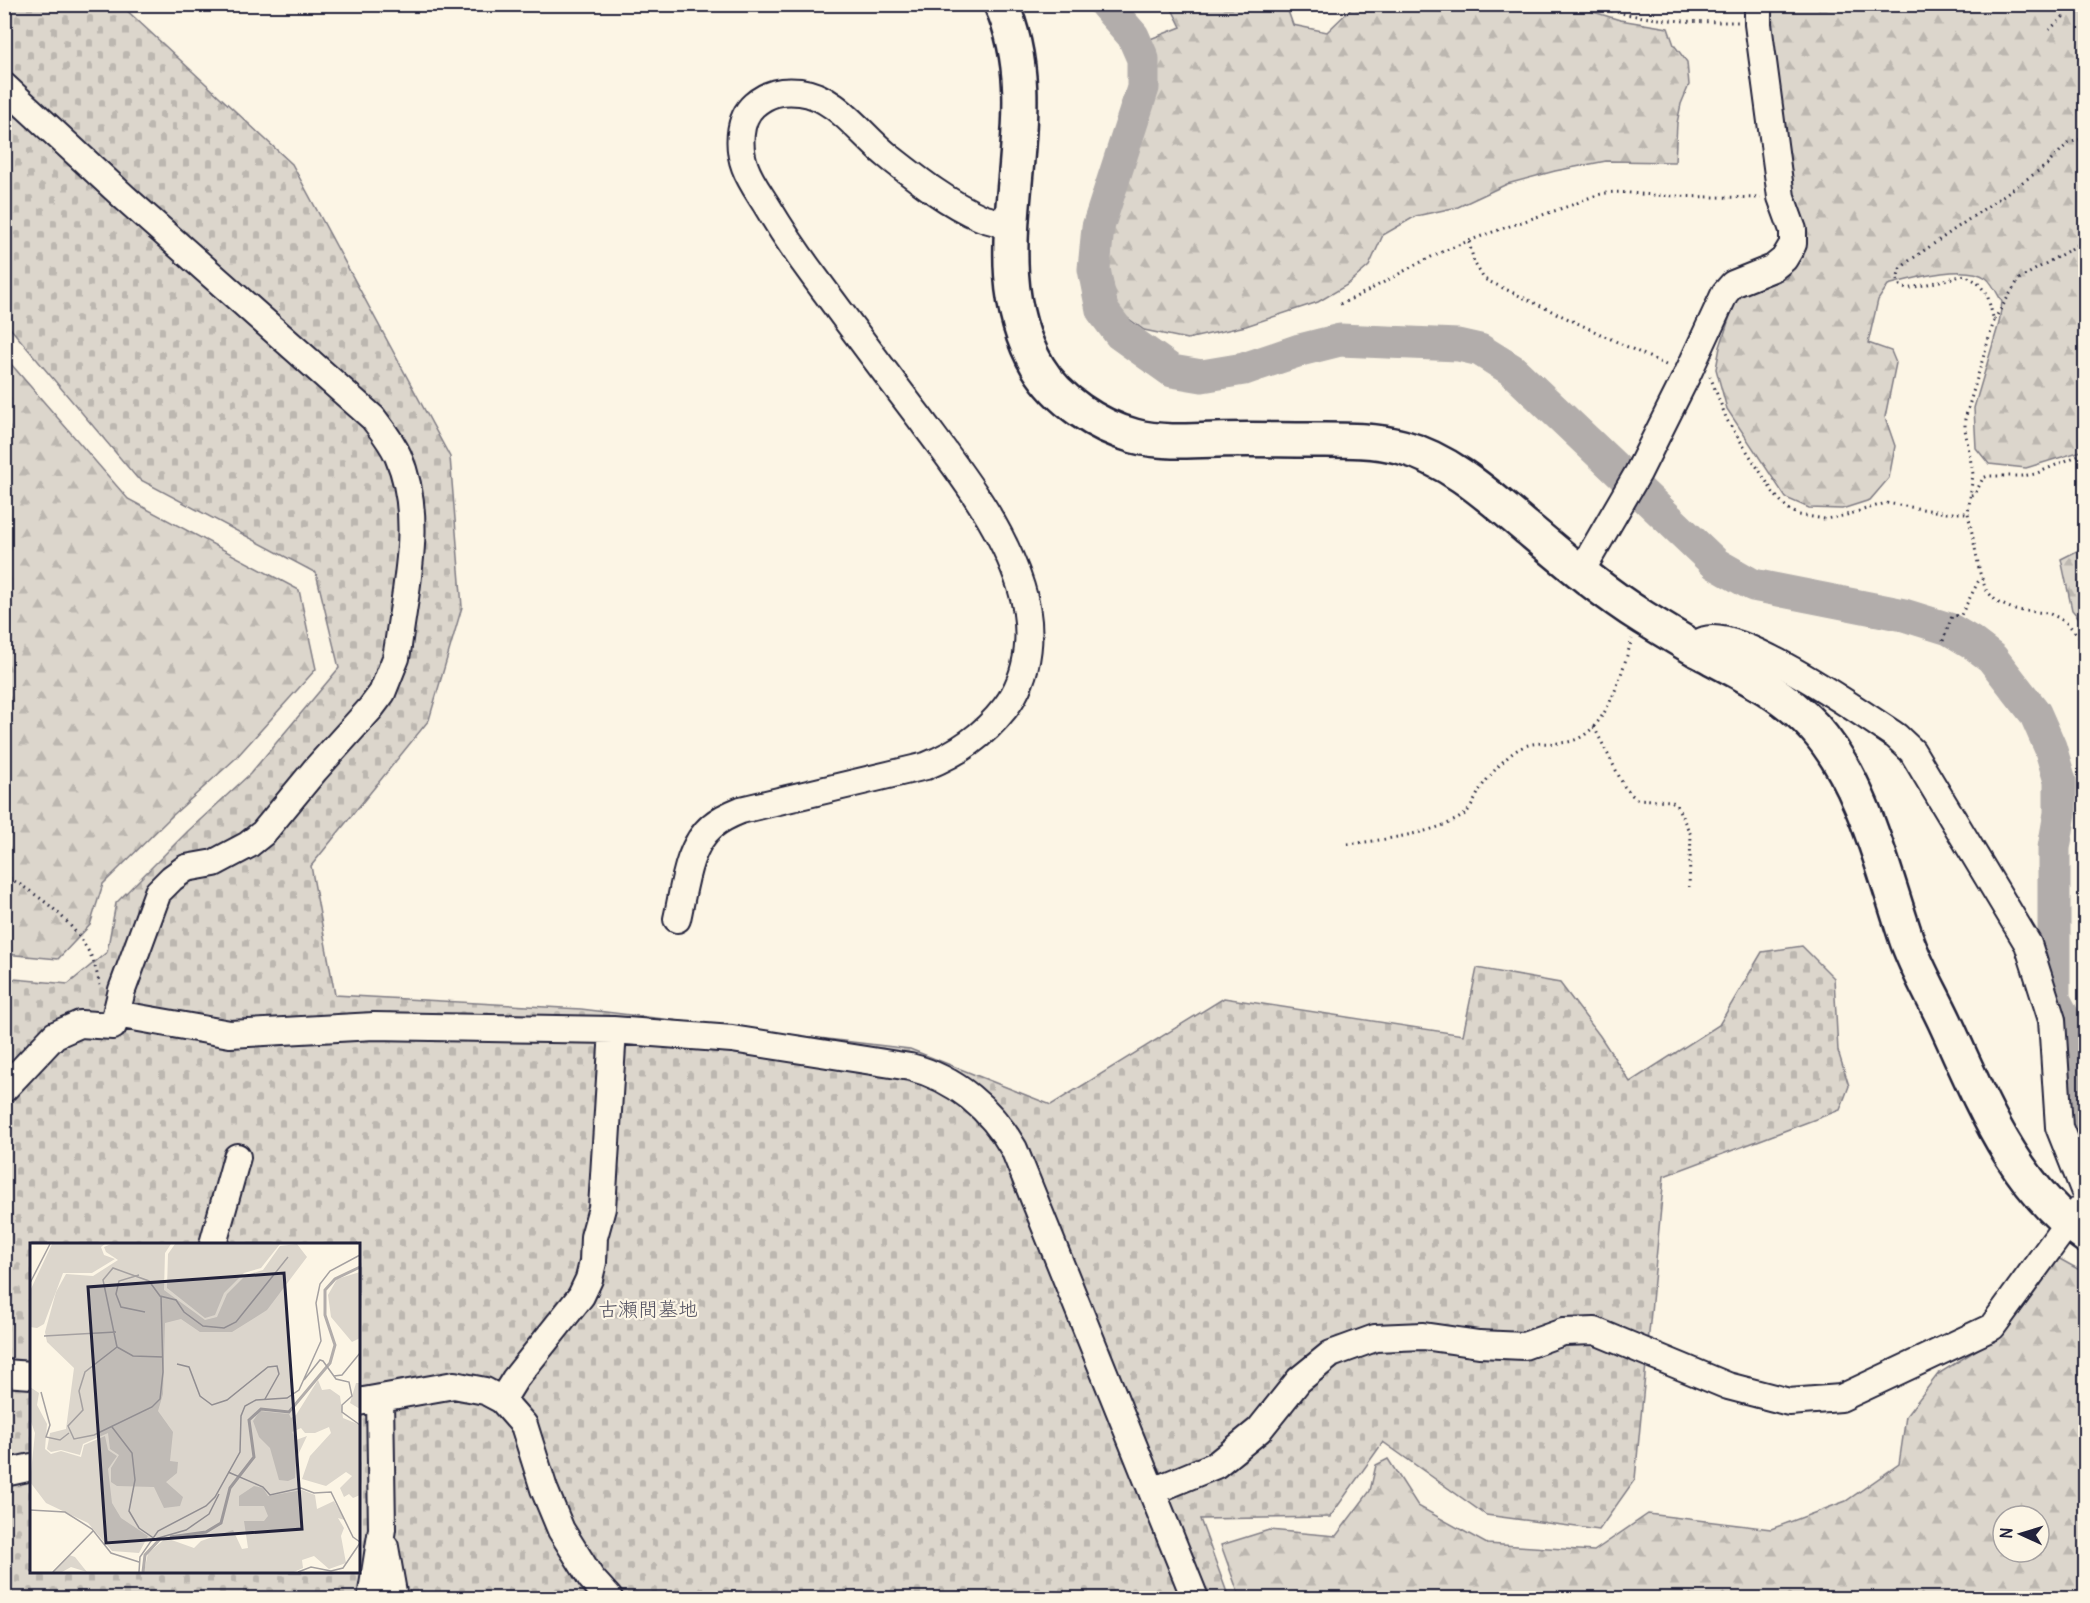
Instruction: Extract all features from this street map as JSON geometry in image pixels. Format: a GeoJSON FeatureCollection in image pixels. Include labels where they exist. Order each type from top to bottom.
{"type":"FeatureCollection","features":[{"type":"Feature","properties":{"kind":"main road"},"geometry":{"type":"LineString","coordinates":[[1001,4],[1014,41],[1020,78],[1012,226],[1013,298],[1017,320],[1025,342],[1040,370],[1060,395],[1093,418],[1134,436],[1191,441],[1346,440],[1405,448],[1429,458],[1483,492],[1580,573],[1643,617],[1775,693],[1798,711],[1830,746],[1844,768],[1858,799],[1909,946],[1970,1078],[2020,1170],[2079,1221]]}},
{"type":"Feature","properties":{"kind":"street"},"geometry":{"type":"LineString","coordinates":[[1580,573],[1638,473],[1725,293],[1733,284],[1773,268],[1784,259],[1793,244],[1793,230],[1781,196],[1758,13]]}},
{"type":"Feature","properties":{"kind":"street"},"geometry":{"type":"LineString","coordinates":[[4,86],[124,197],[373,417],[397,453],[404,471],[413,517],[396,658],[382,693],[370,710],[315,770],[263,833],[248,845],[214,863],[186,868],[158,892],[122,990],[113,1026],[80,1024],[55,1035],[4,1089]]}},
{"type":"Feature","properties":{"kind":"street"},"geometry":{"type":"LineString","coordinates":[[677,919],[694,853],[710,827],[724,817],[741,810],[926,766],[950,756],[993,724],[1021,681],[1027,651],[1028,626],[1021,587],[998,535],[967,481],[795,251],[752,182],[741,151],[741,133],[747,112],[769,94],[785,91],[803,92],[818,97],[836,109],[885,154],[954,204],[981,217],[1012,226]]}},
{"type":"Feature","properties":{"kind":"street"},"geometry":{"type":"LineString","coordinates":[[1693,647],[1706,639],[1733,642],[1776,660],[1896,736],[1912,751],[2028,944],[2052,1020],[2059,1127],[2085,1195]]}},
{"type":"Feature","properties":{"kind":"street"},"geometry":{"type":"LineString","coordinates":[[116,1014],[230,1034],[374,1026],[613,1030],[732,1039],[931,1072],[951,1083],[985,1110],[1001,1127],[1014,1149],[1195,1599]]}},
{"type":"Feature","properties":{"kind":"street"},"geometry":{"type":"LineString","coordinates":[[501,1400],[581,1296],[589,1279],[593,1262],[594,1237],[602,1208],[613,1030]]}},
{"type":"Feature","properties":{"kind":"street"},"geometry":{"type":"LineString","coordinates":[[214,1243],[237,1157]]}},
{"type":"Feature","properties":{"kind":"street"},"geometry":{"type":"LineString","coordinates":[[1153,1491],[1216,1465],[1259,1430],[1299,1380],[1331,1354],[1375,1338],[1423,1336],[1479,1344],[1524,1346],[1563,1332],[1595,1331],[1728,1386],[1789,1402],[1841,1398],[1992,1327],[2079,1221]]}},
{"type":"Feature","properties":{"kind":"street"},"geometry":{"type":"LineString","coordinates":[[4,1373],[30,1375]]}},
{"type":"Feature","properties":{"kind":"street"},"geometry":{"type":"LineString","coordinates":[[394,1599],[382,1529],[369,1400],[454,1385],[485,1391],[501,1400],[524,1425],[544,1489],[561,1530],[591,1578],[609,1599]]}},
{"type":"Feature","properties":{"kind":"street"},"geometry":{"type":"LineString","coordinates":[[4,1473],[30,1467]]}},
{"type":"Feature","properties":{"kind":"street"},"geometry":{"type":"LineString","coordinates":[[371,1599],[382,1529]]}},
{"type":"Feature","properties":{"kind":"path"},"geometry":{"type":"LineString","coordinates":[[1588,4],[1618,14],[1672,22],[1758,13]]}},
{"type":"Feature","properties":{"kind":"path"},"geometry":{"type":"LineString","coordinates":[[2049,30],[2063,17],[2064,11],[2061,4]]}},
{"type":"Feature","properties":{"kind":"path"},"geometry":{"type":"LineString","coordinates":[[1994,321],[1987,294],[1971,277],[1959,276],[1907,289],[1898,284],[1900,269],[2047,165],[2068,143],[2085,138]]}},
{"type":"Feature","properties":{"kind":"path"},"geometry":{"type":"LineString","coordinates":[[1340,304],[1363,295],[1423,261],[1594,195],[1616,191],[1653,195],[1773,198],[1781,196]]}},
{"type":"Feature","properties":{"kind":"path"},"geometry":{"type":"LineString","coordinates":[[2085,233],[2076,246],[2019,279],[1994,321],[1965,418],[1973,474],[1968,513],[1986,590],[1997,602],[2015,609],[2048,613],[2059,618],[2068,624],[2085,645]]}},
{"type":"Feature","properties":{"kind":"path"},"geometry":{"type":"LineString","coordinates":[[1469,242],[1479,272],[1492,284],[1687,375]]}},
{"type":"Feature","properties":{"kind":"path"},"geometry":{"type":"LineString","coordinates":[[1703,340],[1710,350],[1710,378],[1727,420],[1775,495],[1787,508],[1798,515],[1825,519],[1886,503],[1946,513],[1968,513]]}},
{"type":"Feature","properties":{"kind":"path"},"geometry":{"type":"LineString","coordinates":[[1971,495],[1975,494],[1983,478],[1988,476],[2035,474],[2085,452]]}},
{"type":"Feature","properties":{"kind":"path"},"geometry":{"type":"LineString","coordinates":[[1943,641],[1952,616],[1961,615],[1982,578]]}},
{"type":"Feature","properties":{"kind":"path"},"geometry":{"type":"LineString","coordinates":[[1348,844],[1372,842],[1449,824],[1467,812],[1482,787],[1513,754],[1527,744],[1570,742],[1579,738],[1593,727],[1609,704],[1634,633],[1643,617]]}},
{"type":"Feature","properties":{"kind":"path"},"geometry":{"type":"LineString","coordinates":[[1593,727],[1624,786],[1632,795],[1637,799],[1671,801],[1676,804],[1691,835],[1689,887]]}},
{"type":"Feature","properties":{"kind":"path"},"geometry":{"type":"LineString","coordinates":[[4,875],[38,894],[60,913],[90,954],[100,985]]}},
{"type":"Feature","properties":{"kind":"green space","name":"古瀬間墓地"},"geometry":{"type":"Polygon","coordinates":[[[5,5],[121,5],[292,164],[450,457],[462,607],[429,720],[311,866],[335,995],[581,1009],[910,1049],[1051,1105],[1224,998],[1463,1035],[1477,968],[1560,983],[1600,1036],[1630,1082],[1719,1025],[1762,952],[1802,946],[1834,978],[1838,1051],[1849,1086],[1840,1110],[1664,1176],[1635,1479],[1599,1530],[1486,1515],[1383,1442],[1330,1517],[1200,1519],[1229,1598],[5,1598],[4,978],[68,984],[107,952],[116,903],[188,831],[250,774],[339,668],[316,573],[137,478],[5,322],[5,5]]]}},
{"type":"Feature","properties":{"kind":"green space"},"geometry":{"type":"Polygon","coordinates":[[[1170,5],[1286,5],[1293,25],[1327,32],[1355,5],[1509,5],[1519,11],[1543,7],[1577,7],[1620,20],[1668,28],[1674,45],[1687,62],[1689,85],[1681,104],[1677,123],[1675,162],[1606,161],[1555,171],[1507,184],[1458,207],[1416,216],[1383,235],[1369,266],[1347,285],[1318,302],[1246,326],[1187,339],[1144,330],[1118,311],[1112,281],[1105,272],[1108,219],[1128,164],[1148,96],[1150,39],[1181,27],[1170,5]]]}},
{"type":"Feature","properties":{"kind":"green space"},"geometry":{"type":"Polygon","coordinates":[[[1769,5],[2085,5],[2085,450],[2026,468],[1989,464],[1976,448],[1974,408],[1999,323],[2002,302],[1988,280],[1977,274],[1952,272],[1938,274],[1888,285],[1878,300],[1868,343],[1891,351],[1896,363],[1885,417],[1895,446],[1889,478],[1870,500],[1842,509],[1809,508],[1786,498],[1727,409],[1716,369],[1720,347],[1736,297],[1786,278],[1804,255],[1804,220],[1789,186],[1769,24],[1769,5]]]}},
{"type":"Feature","properties":{"kind":"green space"},"geometry":{"type":"Polygon","coordinates":[[[4,356],[128,499],[299,590],[316,669],[235,759],[172,816],[103,884],[90,925],[58,959],[5,954],[4,356]]]}},
{"type":"Feature","properties":{"kind":"green space"},"geometry":{"type":"Polygon","coordinates":[[[2085,547],[2085,625],[2072,610],[2061,559],[2085,547]]]}},
{"type":"Feature","properties":{"kind":"green space"},"geometry":{"type":"Polygon","coordinates":[[[2058,1258],[2085,1273],[2085,1598],[1240,1598],[1221,1545],[1269,1530],[1336,1536],[1370,1491],[1376,1465],[1388,1459],[1418,1506],[1487,1544],[1594,1551],[1648,1514],[1771,1529],[1846,1501],[1899,1464],[1906,1416],[1938,1374],[1999,1336],[2058,1258]]]}},
{"type":"Feature","properties":{"kind":"waterway"},"geometry":{"type":"LineString","coordinates":[[1105,4],[1133,36],[1143,59],[1143,88],[1098,227],[1094,269],[1102,310],[1120,334],[1172,371],[1202,376],[1244,369],[1300,350],[1340,340],[1458,345],[1480,350],[1512,370],[1716,564],[1753,585],[1904,615],[1949,629],[1992,658],[2035,713],[2050,747],[2060,781],[2060,813],[2054,848],[2054,999],[2073,1035],[2076,1102],[2086,1149]]}}]}
